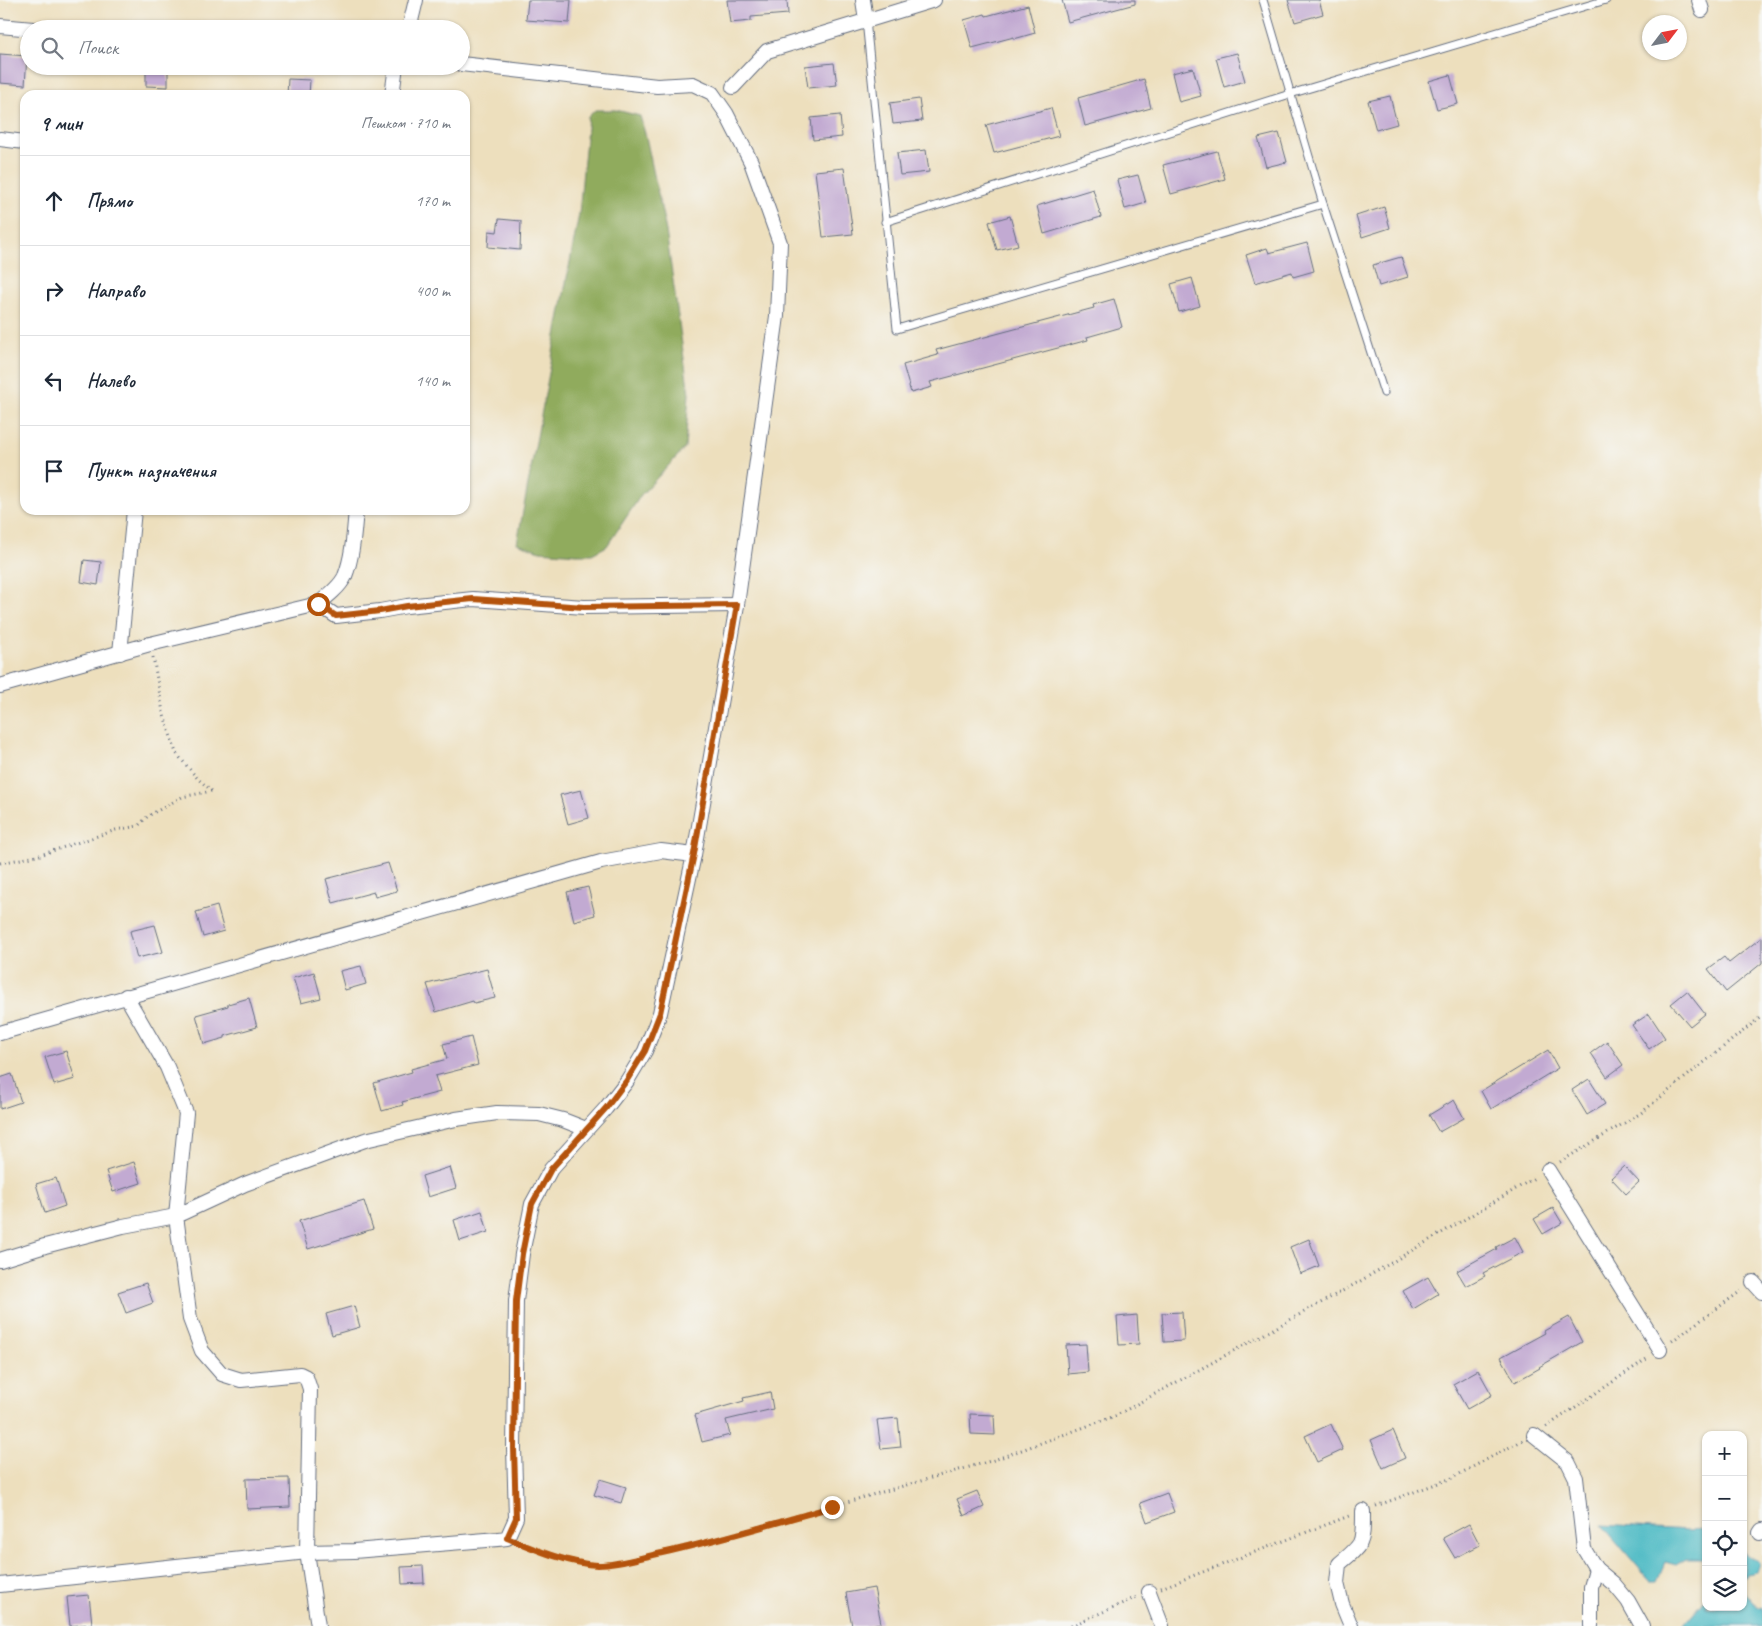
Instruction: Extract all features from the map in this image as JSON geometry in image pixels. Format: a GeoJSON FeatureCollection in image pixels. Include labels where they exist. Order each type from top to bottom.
{"type":"FeatureCollection","features":[{"type":"Feature","properties":{"kind":"street"},"geometry":{"type":"LineString","coordinates":[[411,20],[416,0]]}},
{"type":"Feature","properties":{"kind":"street"},"geometry":{"type":"LineString","coordinates":[[863,0],[866,20]]}},
{"type":"Feature","properties":{"kind":"street"},"geometry":{"type":"LineString","coordinates":[[733,87],[767,51],[934,0]]}},
{"type":"Feature","properties":{"kind":"street"},"geometry":{"type":"LineString","coordinates":[[0,26],[20,28]]}},
{"type":"Feature","properties":{"kind":"street"},"geometry":{"type":"LineString","coordinates":[[0,1585],[307,1552],[354,1551],[507,1538],[516,1518],[514,1448],[516,1301],[522,1254],[532,1204],[551,1169],[606,1108],[627,1080],[645,1051],[660,1013],[694,854],[737,605],[777,316],[780,243],[751,162],[719,101],[712,93],[693,84],[658,86],[470,65]]}},
{"type":"Feature","properties":{"kind":"street"},"geometry":{"type":"LineString","coordinates":[[393,90],[395,75]]}},
{"type":"Feature","properties":{"kind":"street"},"geometry":{"type":"LineString","coordinates":[[0,140],[20,142]]}},
{"type":"Feature","properties":{"kind":"street"},"geometry":{"type":"LineString","coordinates":[[120,653],[134,515]]}},
{"type":"Feature","properties":{"kind":"street"},"geometry":{"type":"LineString","coordinates":[[0,686],[150,644],[318,604],[328,596],[344,577],[354,534],[356,515]]}},
{"type":"Feature","properties":{"kind":"street"},"geometry":{"type":"LineString","coordinates":[[318,604],[336,616],[473,599],[584,607],[737,605]]}},
{"type":"Feature","properties":{"kind":"street"},"geometry":{"type":"LineString","coordinates":[[0,1033],[601,862],[661,851],[694,854]]}},
{"type":"Feature","properties":{"kind":"street"},"geometry":{"type":"LineString","coordinates":[[126,996],[167,1068],[186,1113],[176,1216],[190,1319],[202,1350],[222,1374],[241,1380],[300,1374],[306,1377],[310,1389],[307,1552],[318,1626]]}},
{"type":"Feature","properties":{"kind":"street"},"geometry":{"type":"LineString","coordinates":[[0,1260],[45,1246],[123,1226],[176,1216],[246,1184],[365,1140],[456,1119],[497,1113],[539,1114],[563,1120],[586,1129]]}},
{"type":"Feature","properties":{"kind":"street"},"geometry":{"type":"LineString","coordinates":[[1548,1170],[1660,1350]]}},
{"type":"Feature","properties":{"kind":"street"},"geometry":{"type":"LineString","coordinates":[[1534,1434],[1568,1462],[1576,1478],[1584,1548],[1596,1569],[1614,1584],[1628,1601],[1642,1626]]}},
{"type":"Feature","properties":{"kind":"street"},"geometry":{"type":"LineString","coordinates":[[1351,1626],[1342,1604],[1337,1583],[1339,1564],[1357,1549],[1363,1538],[1363,1511]]}},
{"type":"Feature","properties":{"kind":"street"},"geometry":{"type":"LineString","coordinates":[[1592,1626],[1591,1587],[1596,1569]]}},
{"type":"Feature","properties":{"kind":"street"},"geometry":{"type":"LineString","coordinates":[[1149,1592],[1162,1626]]}},
{"type":"Feature","properties":{"kind":"lane"},"geometry":{"type":"LineString","coordinates":[[1263,0],[1323,204],[1384,393]]}},
{"type":"Feature","properties":{"kind":"lane"},"geometry":{"type":"LineString","coordinates":[[885,222],[1290,94],[1606,0]]}},
{"type":"Feature","properties":{"kind":"lane"},"geometry":{"type":"LineString","coordinates":[[866,20],[897,329],[1323,204]]}},
{"type":"Feature","properties":{"kind":"path"},"geometry":{"type":"LineString","coordinates":[[0,862],[37,856],[116,830],[138,826],[148,816],[182,797],[212,791],[198,779],[176,753],[163,712],[159,683],[150,644]]}},
{"type":"Feature","properties":{"kind":"path"},"geometry":{"type":"LineString","coordinates":[[507,1538],[569,1560],[598,1565],[623,1562],[707,1542],[994,1460],[1115,1416],[1357,1282],[1641,1113],[1762,1016]]}},
{"type":"Feature","properties":{"kind":"path"},"geometry":{"type":"LineString","coordinates":[[1071,1626],[1149,1592],[1452,1478],[1534,1434]]}},
{"type":"Feature","properties":{"kind":"green space"},"geometry":{"type":"Polygon","coordinates":[[[595,110],[616,110],[640,116],[646,137],[666,231],[689,394],[685,448],[641,495],[607,546],[592,554],[540,551],[517,543],[579,214],[588,117],[595,110]]]}},
{"type":"Feature","properties":{"kind":"water"},"geometry":{"type":"Polygon","coordinates":[[[1602,1525],[1702,1529],[1702,1559],[1686,1559],[1676,1565],[1665,1562],[1657,1581],[1650,1581],[1602,1525]]]}},
{"type":"Feature","properties":{"kind":"water"},"geometry":{"type":"Polygon","coordinates":[[[1747,1556],[1759,1563],[1756,1572],[1747,1574],[1747,1556]]]}},
{"type":"Feature","properties":{"kind":"water"},"geometry":{"type":"Polygon","coordinates":[[[1747,1594],[1759,1608],[1762,1607],[1762,1626],[1683,1626],[1702,1604],[1702,1611],[1747,1611],[1747,1594]]]}},
{"type":"Feature","properties":{"kind":"building"},"geometry":{"type":"Polygon","coordinates":[[[528,0],[571,0],[569,23],[526,20],[528,0]]]}},
{"type":"Feature","properties":{"kind":"building"},"geometry":{"type":"Polygon","coordinates":[[[727,0],[787,0],[788,14],[751,17],[751,21],[730,23],[727,0]]]}},
{"type":"Feature","properties":{"kind":"building"},"geometry":{"type":"Polygon","coordinates":[[[1062,0],[1135,0],[1135,4],[1068,22],[1062,0]]]}},
{"type":"Feature","properties":{"kind":"building"},"geometry":{"type":"Polygon","coordinates":[[[1288,0],[1319,0],[1323,14],[1295,22],[1288,0]]]}},
{"type":"Feature","properties":{"kind":"building"},"geometry":{"type":"Polygon","coordinates":[[[1028,5],[1035,33],[972,48],[964,20],[1028,5]]]}},
{"type":"Feature","properties":{"kind":"building"},"geometry":{"type":"Polygon","coordinates":[[[1237,53],[1245,81],[1224,87],[1216,58],[1237,53]]]}},
{"type":"Feature","properties":{"kind":"building"},"geometry":{"type":"Polygon","coordinates":[[[0,54],[20,55],[20,75],[26,75],[25,85],[0,83],[0,54]]]}},
{"type":"Feature","properties":{"kind":"building"},"geometry":{"type":"Polygon","coordinates":[[[834,63],[837,85],[808,88],[805,66],[834,63]]]}},
{"type":"Feature","properties":{"kind":"building"},"geometry":{"type":"Polygon","coordinates":[[[1193,68],[1201,96],[1179,102],[1172,73],[1193,68]]]}},
{"type":"Feature","properties":{"kind":"building"},"geometry":{"type":"Polygon","coordinates":[[[146,75],[168,75],[168,87],[146,86],[146,75]]]}},
{"type":"Feature","properties":{"kind":"building"},"geometry":{"type":"Polygon","coordinates":[[[1450,75],[1458,104],[1437,109],[1429,81],[1450,75]]]}},
{"type":"Feature","properties":{"kind":"building"},"geometry":{"type":"Polygon","coordinates":[[[288,79],[310,80],[309,90],[287,90],[288,79]]]}},
{"type":"Feature","properties":{"kind":"building"},"geometry":{"type":"Polygon","coordinates":[[[1144,79],[1151,108],[1085,126],[1078,98],[1144,79]]]}},
{"type":"Feature","properties":{"kind":"building"},"geometry":{"type":"Polygon","coordinates":[[[1390,96],[1397,124],[1376,130],[1368,101],[1390,96]]]}},
{"type":"Feature","properties":{"kind":"building"},"geometry":{"type":"Polygon","coordinates":[[[919,99],[922,121],[893,124],[890,103],[919,99]]]}},
{"type":"Feature","properties":{"kind":"building"},"geometry":{"type":"Polygon","coordinates":[[[1051,108],[1059,136],[994,153],[986,125],[1051,108]]]}},
{"type":"Feature","properties":{"kind":"building"},"geometry":{"type":"Polygon","coordinates":[[[840,115],[842,137],[813,140],[811,118],[840,115]]]}},
{"type":"Feature","properties":{"kind":"building"},"geometry":{"type":"Polygon","coordinates":[[[1279,133],[1287,162],[1266,167],[1258,138],[1279,133]]]}},
{"type":"Feature","properties":{"kind":"building"},"geometry":{"type":"Polygon","coordinates":[[[926,150],[929,172],[900,175],[897,153],[926,150]]]}},
{"type":"Feature","properties":{"kind":"building"},"geometry":{"type":"Polygon","coordinates":[[[1217,151],[1225,179],[1171,194],[1163,165],[1217,151]]]}},
{"type":"Feature","properties":{"kind":"building"},"geometry":{"type":"Polygon","coordinates":[[[844,168],[853,234],[823,237],[815,171],[844,168]]]}},
{"type":"Feature","properties":{"kind":"building"},"geometry":{"type":"Polygon","coordinates":[[[1138,175],[1146,203],[1125,209],[1117,180],[1138,175]]]}},
{"type":"Feature","properties":{"kind":"building"},"geometry":{"type":"Polygon","coordinates":[[[1093,189],[1101,217],[1044,234],[1037,206],[1093,189]]]}},
{"type":"Feature","properties":{"kind":"building"},"geometry":{"type":"Polygon","coordinates":[[[1384,207],[1390,228],[1362,237],[1356,216],[1384,207]]]}},
{"type":"Feature","properties":{"kind":"building"},"geometry":{"type":"Polygon","coordinates":[[[1010,216],[1018,245],[997,250],[989,222],[1010,216]]]}},
{"type":"Feature","properties":{"kind":"building"},"geometry":{"type":"Polygon","coordinates":[[[499,219],[521,221],[520,250],[488,247],[489,231],[497,232],[499,219]]]}},
{"type":"Feature","properties":{"kind":"building"},"geometry":{"type":"Polygon","coordinates":[[[1307,243],[1314,271],[1293,277],[1292,272],[1255,283],[1246,255],[1267,248],[1269,253],[1307,243]]]}},
{"type":"Feature","properties":{"kind":"building"},"geometry":{"type":"Polygon","coordinates":[[[1401,257],[1408,277],[1379,286],[1373,265],[1401,257]]]}},
{"type":"Feature","properties":{"kind":"building"},"geometry":{"type":"Polygon","coordinates":[[[1192,278],[1200,306],[1179,312],[1171,284],[1192,278]]]}},
{"type":"Feature","properties":{"kind":"building"},"geometry":{"type":"Polygon","coordinates":[[[1114,299],[1122,327],[1087,337],[1088,340],[930,382],[932,387],[911,393],[903,365],[938,355],[936,350],[1094,308],[1093,305],[1114,299]]]}},
{"type":"Feature","properties":{"kind":"building"},"geometry":{"type":"Polygon","coordinates":[[[84,560],[101,562],[98,585],[81,582],[84,560]]]}},
{"type":"Feature","properties":{"kind":"building"},"geometry":{"type":"Polygon","coordinates":[[[581,790],[589,818],[568,824],[560,795],[581,790]]]}},
{"type":"Feature","properties":{"kind":"building"},"geometry":{"type":"Polygon","coordinates":[[[388,863],[397,891],[375,897],[374,892],[333,903],[326,879],[388,863]]]}},
{"type":"Feature","properties":{"kind":"building"},"geometry":{"type":"Polygon","coordinates":[[[588,887],[595,915],[574,921],[567,892],[588,887]]]}},
{"type":"Feature","properties":{"kind":"building"},"geometry":{"type":"Polygon","coordinates":[[[217,906],[224,931],[203,937],[196,912],[217,906]]]}},
{"type":"Feature","properties":{"kind":"building"},"geometry":{"type":"Polygon","coordinates":[[[155,925],[163,952],[137,958],[130,931],[155,925]]]}},
{"type":"Feature","properties":{"kind":"building"},"geometry":{"type":"Polygon","coordinates":[[[1762,937],[1762,963],[1726,992],[1708,969],[1724,957],[1729,963],[1762,937]]]}},
{"type":"Feature","properties":{"kind":"building"},"geometry":{"type":"Polygon","coordinates":[[[361,966],[366,984],[345,990],[340,971],[361,966]]]}},
{"type":"Feature","properties":{"kind":"building"},"geometry":{"type":"Polygon","coordinates":[[[487,969],[495,998],[474,1003],[473,1001],[436,1012],[427,984],[487,969]]]}},
{"type":"Feature","properties":{"kind":"building"},"geometry":{"type":"Polygon","coordinates":[[[314,972],[321,998],[301,1003],[293,978],[314,972]]]}},
{"type":"Feature","properties":{"kind":"building"},"geometry":{"type":"Polygon","coordinates":[[[1687,991],[1705,1014],[1690,1026],[1671,1004],[1687,991]]]}},
{"type":"Feature","properties":{"kind":"building"},"geometry":{"type":"Polygon","coordinates":[[[249,998],[257,1027],[204,1044],[196,1015],[249,998]]]}},
{"type":"Feature","properties":{"kind":"building"},"geometry":{"type":"Polygon","coordinates":[[[1649,1014],[1665,1038],[1649,1049],[1632,1025],[1649,1014]]]}},
{"type":"Feature","properties":{"kind":"building"},"geometry":{"type":"Polygon","coordinates":[[[471,1037],[478,1065],[435,1076],[440,1092],[402,1102],[403,1105],[382,1111],[374,1083],[412,1072],[411,1069],[447,1059],[443,1044],[471,1037]]]}},
{"type":"Feature","properties":{"kind":"building"},"geometry":{"type":"Polygon","coordinates":[[[1607,1041],[1623,1065],[1607,1077],[1591,1053],[1607,1041]]]}},
{"type":"Feature","properties":{"kind":"building"},"geometry":{"type":"Polygon","coordinates":[[[1548,1050],[1558,1068],[1491,1109],[1481,1091],[1548,1050]]]}},
{"type":"Feature","properties":{"kind":"building"},"geometry":{"type":"Polygon","coordinates":[[[66,1051],[75,1079],[54,1085],[45,1057],[66,1051]]]}},
{"type":"Feature","properties":{"kind":"building"},"geometry":{"type":"Polygon","coordinates":[[[12,1074],[21,1102],[0,1109],[0,1078],[12,1074]]]}},
{"type":"Feature","properties":{"kind":"building"},"geometry":{"type":"Polygon","coordinates":[[[1589,1079],[1605,1104],[1587,1115],[1572,1090],[1589,1079]]]}},
{"type":"Feature","properties":{"kind":"building"},"geometry":{"type":"Polygon","coordinates":[[[1454,1100],[1464,1118],[1439,1132],[1429,1115],[1454,1100]]]}},
{"type":"Feature","properties":{"kind":"building"},"geometry":{"type":"Polygon","coordinates":[[[134,1162],[141,1183],[113,1192],[106,1171],[134,1162]]]}},
{"type":"Feature","properties":{"kind":"building"},"geometry":{"type":"Polygon","coordinates":[[[1624,1166],[1639,1182],[1626,1194],[1611,1178],[1624,1166]]]}},
{"type":"Feature","properties":{"kind":"building"},"geometry":{"type":"Polygon","coordinates":[[[450,1167],[456,1188],[428,1197],[422,1176],[450,1167]]]}},
{"type":"Feature","properties":{"kind":"building"},"geometry":{"type":"Polygon","coordinates":[[[56,1178],[65,1206],[45,1213],[36,1184],[56,1178]]]}},
{"type":"Feature","properties":{"kind":"building"},"geometry":{"type":"Polygon","coordinates":[[[364,1201],[373,1229],[308,1249],[299,1221],[364,1201]]]}},
{"type":"Feature","properties":{"kind":"building"},"geometry":{"type":"Polygon","coordinates":[[[1553,1208],[1562,1223],[1543,1234],[1534,1219],[1553,1208]]]}},
{"type":"Feature","properties":{"kind":"building"},"geometry":{"type":"Polygon","coordinates":[[[482,1211],[488,1232],[460,1241],[454,1220],[482,1211]]]}},
{"type":"Feature","properties":{"kind":"building"},"geometry":{"type":"Polygon","coordinates":[[[1515,1237],[1523,1252],[1483,1273],[1485,1276],[1466,1286],[1457,1271],[1515,1237]]]}},
{"type":"Feature","properties":{"kind":"building"},"geometry":{"type":"Polygon","coordinates":[[[1309,1239],[1319,1266],[1300,1274],[1290,1247],[1309,1239]]]}},
{"type":"Feature","properties":{"kind":"building"},"geometry":{"type":"Polygon","coordinates":[[[1428,1277],[1438,1294],[1413,1309],[1403,1291],[1428,1277]]]}},
{"type":"Feature","properties":{"kind":"building"},"geometry":{"type":"Polygon","coordinates":[[[146,1283],[153,1303],[126,1313],[118,1292],[146,1283]]]}},
{"type":"Feature","properties":{"kind":"building"},"geometry":{"type":"Polygon","coordinates":[[[354,1306],[360,1327],[332,1335],[326,1314],[354,1306]]]}},
{"type":"Feature","properties":{"kind":"building"},"geometry":{"type":"Polygon","coordinates":[[[1182,1312],[1184,1341],[1164,1342],[1162,1313],[1182,1312]]]}},
{"type":"Feature","properties":{"kind":"building"},"geometry":{"type":"Polygon","coordinates":[[[1137,1315],[1139,1344],[1119,1345],[1117,1317],[1137,1315]]]}},
{"type":"Feature","properties":{"kind":"building"},"geometry":{"type":"Polygon","coordinates":[[[1569,1317],[1582,1342],[1515,1382],[1501,1357],[1545,1333],[1544,1331],[1569,1317]]]}},
{"type":"Feature","properties":{"kind":"building"},"geometry":{"type":"Polygon","coordinates":[[[1086,1344],[1088,1372],[1068,1374],[1066,1345],[1086,1344]]]}},
{"type":"Feature","properties":{"kind":"building"},"geometry":{"type":"Polygon","coordinates":[[[1478,1370],[1492,1395],[1467,1409],[1453,1384],[1478,1370]]]}},
{"type":"Feature","properties":{"kind":"building"},"geometry":{"type":"Polygon","coordinates":[[[770,1392],[773,1409],[726,1420],[730,1435],[702,1442],[695,1415],[744,1401],[743,1398],[770,1392]]]}},
{"type":"Feature","properties":{"kind":"building"},"geometry":{"type":"Polygon","coordinates":[[[970,1414],[994,1415],[995,1435],[971,1434],[970,1414]]]}},
{"type":"Feature","properties":{"kind":"building"},"geometry":{"type":"Polygon","coordinates":[[[898,1418],[901,1447],[881,1449],[877,1420],[898,1418]]]}},
{"type":"Feature","properties":{"kind":"building"},"geometry":{"type":"Polygon","coordinates":[[[1331,1424],[1343,1450],[1317,1462],[1305,1436],[1331,1424]]]}},
{"type":"Feature","properties":{"kind":"building"},"geometry":{"type":"Polygon","coordinates":[[[1393,1430],[1405,1458],[1383,1468],[1371,1440],[1393,1430]]]}},
{"type":"Feature","properties":{"kind":"building"},"geometry":{"type":"Polygon","coordinates":[[[289,1478],[290,1507],[247,1509],[246,1479],[289,1478]]]}},
{"type":"Feature","properties":{"kind":"building"},"geometry":{"type":"Polygon","coordinates":[[[600,1479],[626,1487],[621,1503],[594,1495],[600,1479]]]}},
{"type":"Feature","properties":{"kind":"building"},"geometry":{"type":"Polygon","coordinates":[[[977,1491],[984,1507],[964,1516],[957,1499],[977,1491]]]}},
{"type":"Feature","properties":{"kind":"building"},"geometry":{"type":"Polygon","coordinates":[[[1167,1493],[1174,1512],[1147,1522],[1140,1503],[1167,1493]]]}},
{"type":"Feature","properties":{"kind":"building"},"geometry":{"type":"Polygon","coordinates":[[[1469,1524],[1480,1545],[1455,1558],[1443,1538],[1469,1524]]]}},
{"type":"Feature","properties":{"kind":"building"},"geometry":{"type":"Polygon","coordinates":[[[423,1566],[424,1583],[402,1584],[401,1567],[423,1566]]]}},
{"type":"Feature","properties":{"kind":"building"},"geometry":{"type":"Polygon","coordinates":[[[874,1588],[881,1623],[852,1626],[846,1593],[874,1588]]]}},
{"type":"Feature","properties":{"kind":"building"},"geometry":{"type":"Polygon","coordinates":[[[89,1595],[92,1624],[70,1626],[67,1597],[89,1595]]]}},
{"type":"Feature","properties":{"kind":"route"},"geometry":{"type":"LineString","coordinates":[[318,604],[336,616],[473,599],[584,607],[737,605],[694,854],[660,1013],[645,1051],[627,1080],[606,1108],[551,1169],[532,1204],[522,1254],[516,1301],[514,1448],[516,1518],[507,1538],[542,1552],[569,1560],[598,1565],[623,1562],[707,1542],[832,1507]]}}]}
